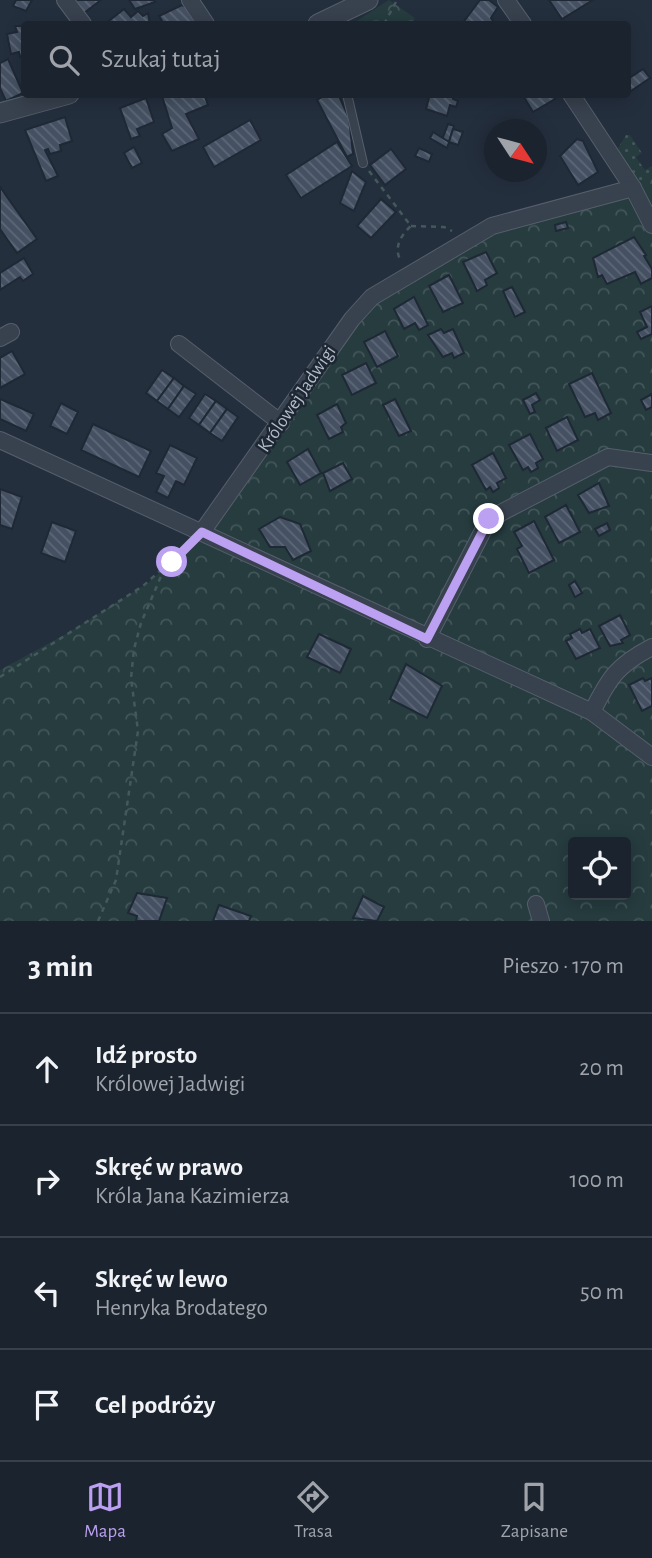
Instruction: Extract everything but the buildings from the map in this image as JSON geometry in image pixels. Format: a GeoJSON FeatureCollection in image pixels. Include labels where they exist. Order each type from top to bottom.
{"type":"FeatureCollection","features":[{"type":"Feature","properties":{"kind":"street"},"geometry":{"type":"LineString","coordinates":[[65,0],[81,21]]}},
{"type":"Feature","properties":{"kind":"street"},"geometry":{"type":"LineString","coordinates":[[190,0],[204,21]]}},
{"type":"Feature","properties":{"kind":"street"},"geometry":{"type":"LineString","coordinates":[[324,21],[368,0]]}},
{"type":"Feature","properties":{"kind":"street"},"geometry":{"type":"LineString","coordinates":[[506,0],[521,21]]}},
{"type":"Feature","properties":{"kind":"street"},"geometry":{"type":"LineString","coordinates":[[0,113],[54,98]]}},
{"type":"Feature","properties":{"kind":"street"},"geometry":{"type":"LineString","coordinates":[[574,98],[633,188],[647,204],[652,225]]}},
{"type":"Feature","properties":{"kind":"street","name":"Królowej Jadwigi"},"geometry":{"type":"LineString","coordinates":[[202,532],[281,423],[352,318],[372,297],[492,226],[633,188]]}},
{"type":"Feature","properties":{"kind":"street"},"geometry":{"type":"LineString","coordinates":[[179,344],[281,423]]}},
{"type":"Feature","properties":{"kind":"street"},"geometry":{"type":"LineString","coordinates":[[0,440],[427,639],[592,712],[652,757]]}},
{"type":"Feature","properties":{"kind":"street"},"geometry":{"type":"LineString","coordinates":[[427,639],[489,519],[608,457],[652,463]]}},
{"type":"Feature","properties":{"kind":"street"},"geometry":{"type":"LineString","coordinates":[[592,712],[609,678],[627,660],[652,647]]}},
{"type":"Feature","properties":{"kind":"street"},"geometry":{"type":"LineString","coordinates":[[536,904],[541,921]]}},
{"type":"Feature","properties":{"kind":"lane"},"geometry":{"type":"LineString","coordinates":[[348,98],[363,163]]}},
{"type":"Feature","properties":{"kind":"path"},"geometry":{"type":"LineString","coordinates":[[386,21],[397,0]]}},
{"type":"Feature","properties":{"kind":"path"},"geometry":{"type":"LineString","coordinates":[[363,163],[411,226]]}},
{"type":"Feature","properties":{"kind":"path"},"geometry":{"type":"LineString","coordinates":[[409,274],[398,256],[397,248],[403,232],[411,226],[444,227],[468,239]]}},
{"type":"Feature","properties":{"kind":"path"},"geometry":{"type":"LineString","coordinates":[[0,677],[108,609],[165,568],[202,532]]}},
{"type":"Feature","properties":{"kind":"path"},"geometry":{"type":"LineString","coordinates":[[97,921],[116,880],[138,731],[131,678],[134,649],[141,623],[165,568]]}},
{"type":"Feature","properties":{"kind":"green space"},"geometry":{"type":"Polygon","coordinates":[[[389,0],[415,18],[414,21],[357,21],[389,0]]]}},
{"type":"Feature","properties":{"kind":"green space"},"geometry":{"type":"Polygon","coordinates":[[[626,135],[630,135],[642,153],[636,157],[645,170],[652,166],[652,188],[638,181],[617,150],[626,135]]]}},
{"type":"Feature","properties":{"kind":"green space"},"geometry":{"type":"Polygon","coordinates":[[[652,179],[652,921],[0,921],[0,670],[66,634],[148,583],[203,533],[375,302],[447,250],[621,186],[652,179]]]}},
{"type":"Feature","properties":{"kind":"route"},"geometry":{"type":"LineString","coordinates":[[172,562],[202,532],[427,639],[489,519]]}}]}
